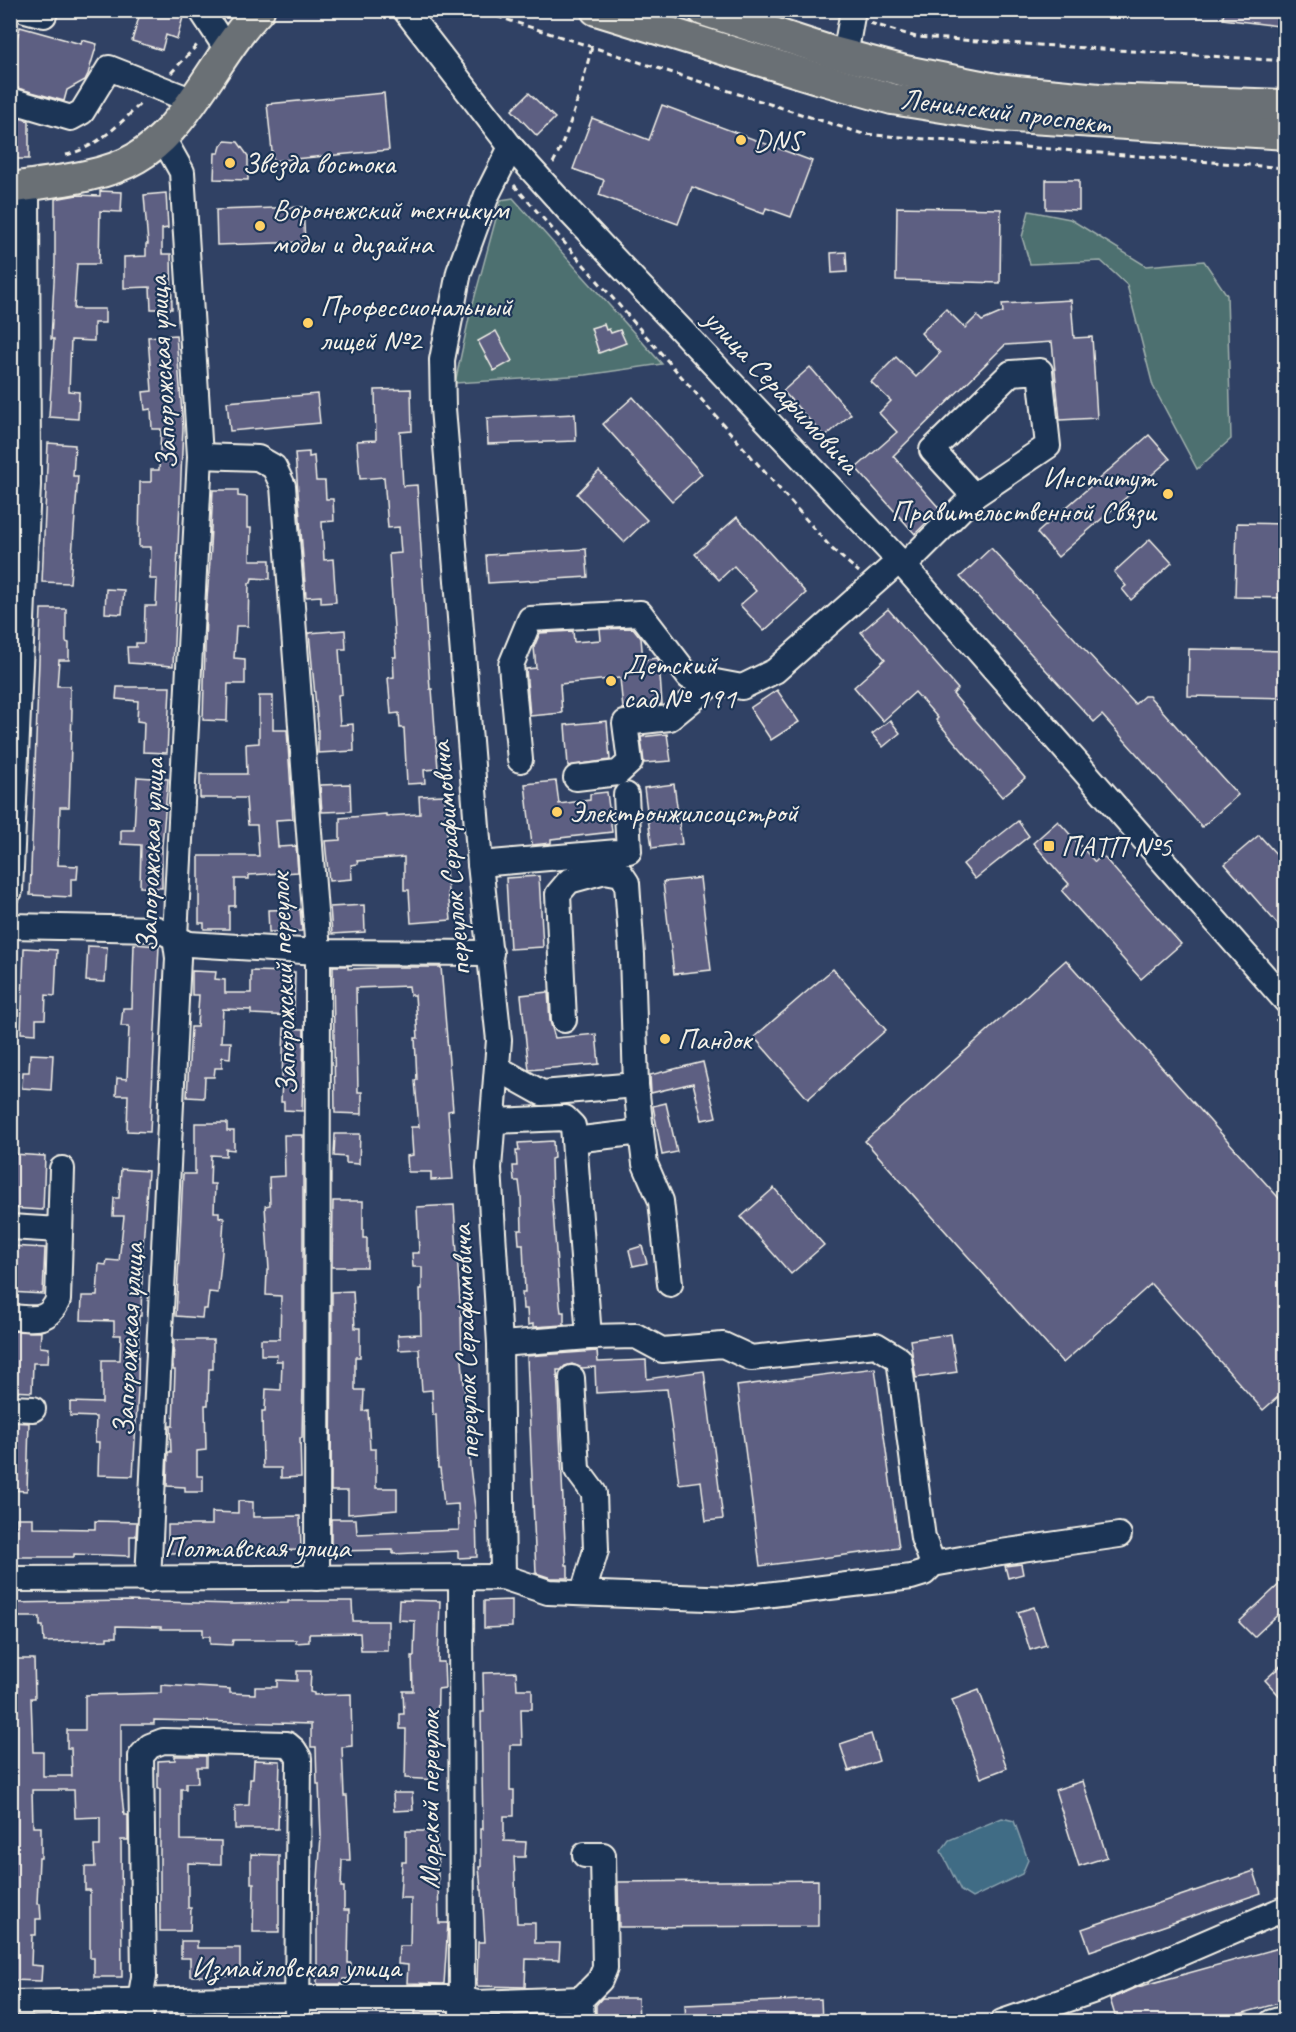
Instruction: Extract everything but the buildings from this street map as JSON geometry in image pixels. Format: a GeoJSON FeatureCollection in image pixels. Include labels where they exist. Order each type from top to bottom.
{"type":"FeatureCollection","features":[{"type":"Feature","properties":{"kind":"main road"},"geometry":{"type":"LineString","coordinates":[[19,187],[95,174],[135,159],[163,138],[193,101],[214,30],[244,25],[259,10]]}},
{"type":"Feature","properties":{"kind":"main road","name":"Ленинский проспект"},"geometry":{"type":"LineString","coordinates":[[596,10],[892,99],[999,116],[1286,134]]}},
{"type":"Feature","properties":{"kind":"main road","name":"Ленинский проспект"},"geometry":{"type":"LineString","coordinates":[[703,10],[845,56],[905,72],[996,89],[1099,99],[1286,105]]}},
{"type":"Feature","properties":{"kind":"street"},"geometry":{"type":"LineString","coordinates":[[26,10],[44,15],[46,10]]}},
{"type":"Feature","properties":{"kind":"street"},"geometry":{"type":"LineString","coordinates":[[845,56],[853,14]]}},
{"type":"Feature","properties":{"kind":"street","name":"улица Серафимовича"},"geometry":{"type":"LineString","coordinates":[[398,18],[506,158],[901,563],[1278,1006]]}},
{"type":"Feature","properties":{"kind":"street"},"geometry":{"type":"LineString","coordinates":[[10,100],[71,118],[82,112],[109,68],[193,101]]}},
{"type":"Feature","properties":{"kind":"street","name":"Запорожская улица"},"geometry":{"type":"LineString","coordinates":[[148,1580],[178,958],[175,936],[200,456],[182,172],[163,138]]}},
{"type":"Feature","properties":{"kind":"street","name":"переулок Серафимовича"},"geometry":{"type":"LineString","coordinates":[[503,1577],[500,1344],[489,1168],[499,1040],[480,864],[443,408],[442,360],[459,272],[487,195],[506,158]]}},
{"type":"Feature","properties":{"kind":"street"},"geometry":{"type":"LineString","coordinates":[[10,891],[18,547],[28,485],[20,412],[19,187]]}},
{"type":"Feature","properties":{"kind":"street"},"geometry":{"type":"LineString","coordinates":[[520,760],[511,665],[530,619],[640,613],[689,677],[742,687],[775,671],[901,563],[974,496],[1048,446],[1040,371],[1011,373],[932,450],[974,496]]}},
{"type":"Feature","properties":{"kind":"street","name":"Запорожский переулок"},"geometry":{"type":"LineString","coordinates":[[200,456],[258,458],[274,467],[283,486],[318,952],[317,1578]]}},
{"type":"Feature","properties":{"kind":"street"},"geometry":{"type":"LineString","coordinates":[[576,778],[618,773],[630,762],[625,723],[670,718],[714,682]]}},
{"type":"Feature","properties":{"kind":"street"},"geometry":{"type":"LineString","coordinates":[[480,864],[629,851],[626,795]]}},
{"type":"Feature","properties":{"kind":"street"},"geometry":{"type":"LineString","coordinates":[[564,1020],[558,894],[570,881],[605,871],[621,874],[627,883],[632,954],[636,1085],[641,1132],[645,1164],[661,1201],[670,1284]]}},
{"type":"Feature","properties":{"kind":"street"},"geometry":{"type":"LineString","coordinates":[[10,926],[157,929],[189,944],[318,952],[491,953]]}},
{"type":"Feature","properties":{"kind":"street"},"geometry":{"type":"LineString","coordinates":[[497,1068],[542,1093],[636,1085]]}},
{"type":"Feature","properties":{"kind":"street"},"geometry":{"type":"LineString","coordinates":[[493,1121],[565,1118],[573,1126],[589,1337]]}},
{"type":"Feature","properties":{"kind":"street"},"geometry":{"type":"LineString","coordinates":[[574,1140],[641,1132]]}},
{"type":"Feature","properties":{"kind":"street"},"geometry":{"type":"LineString","coordinates":[[10,1317],[42,1318],[52,1312],[58,1300],[62,1169]]}},
{"type":"Feature","properties":{"kind":"street"},"geometry":{"type":"LineString","coordinates":[[10,1227],[59,1230]]}},
{"type":"Feature","properties":{"kind":"street"},"geometry":{"type":"LineString","coordinates":[[500,1344],[636,1336],[662,1350],[723,1345],[751,1358],[876,1345],[899,1359],[923,1538],[933,1564]]}},
{"type":"Feature","properties":{"kind":"street"},"geometry":{"type":"LineString","coordinates":[[572,1378],[577,1470],[594,1493],[596,1550],[583,1593]]}},
{"type":"Feature","properties":{"kind":"street","name":"Полтавская улица"},"geometry":{"type":"LineString","coordinates":[[10,1579],[503,1577],[548,1592],[734,1599],[911,1578],[924,1573],[933,1564],[1119,1535]]}},
{"type":"Feature","properties":{"kind":"street","name":"Морской переулок"},"geometry":{"type":"LineString","coordinates":[[460,1578],[461,2010]]}},
{"type":"Feature","properties":{"kind":"street"},"geometry":{"type":"LineString","coordinates":[[141,2011],[144,1977],[141,1756],[150,1746],[163,1741],[287,1744],[299,1758],[297,2010]]}},
{"type":"Feature","properties":{"kind":"street"},"geometry":{"type":"LineString","coordinates":[[581,2010],[605,1968],[603,1855],[585,1855]]}},
{"type":"Feature","properties":{"kind":"street"},"geometry":{"type":"LineString","coordinates":[[1002,2022],[1098,1989],[1286,1908]]}},
{"type":"Feature","properties":{"kind":"street","name":"Измайловская улица"},"geometry":{"type":"LineString","coordinates":[[10,2003],[141,2011],[461,2010],[476,2003],[581,2010]]}},
{"type":"Feature","properties":{"kind":"street"},"geometry":{"type":"LineString","coordinates":[[1272,2022],[1286,2018]]}},
{"type":"Feature","properties":{"kind":"path"},"geometry":{"type":"LineString","coordinates":[[379,10],[398,18]]}},
{"type":"Feature","properties":{"kind":"path"},"geometry":{"type":"LineString","coordinates":[[853,14],[916,37],[1286,61]]}},
{"type":"Feature","properties":{"kind":"path"},"geometry":{"type":"LineString","coordinates":[[58,156],[78,152],[93,144],[123,120],[214,30]]}},
{"type":"Feature","properties":{"kind":"path"},"geometry":{"type":"LineString","coordinates":[[551,167],[572,116],[592,46]]}},
{"type":"Feature","properties":{"kind":"path"},"geometry":{"type":"LineString","coordinates":[[506,158],[528,202],[832,549],[874,584]]}},
{"type":"Feature","properties":{"kind":"path"},"geometry":{"type":"LineString","coordinates":[[1278,1006],[1286,1030]]}},
{"type":"Feature","properties":{"kind":"green space"},"geometry":{"type":"Polygon","coordinates":[[[513,198],[662,364],[586,375],[455,383],[469,318],[501,200],[513,198]]]}},
{"type":"Feature","properties":{"kind":"green space"},"geometry":{"type":"Polygon","coordinates":[[[1029,211],[1070,219],[1146,266],[1204,261],[1227,295],[1231,439],[1197,469],[1153,386],[1127,285],[1101,261],[1030,264],[1022,237],[1029,211]]]}},
{"type":"Feature","properties":{"kind":"water"},"geometry":{"type":"Polygon","coordinates":[[[1002,1818],[1014,1821],[1028,1860],[1022,1874],[972,1898],[961,1891],[941,1851],[949,1840],[1002,1818]]]}},
{"type":"Feature","properties":{"kind":"place","name":"DNS"},"geometry":{"type":"Point","coordinates":[741,140]}},
{"type":"Feature","properties":{"kind":"place","name":"Звезда востока"},"geometry":{"type":"Point","coordinates":[230,163]}},
{"type":"Feature","properties":{"kind":"place","name":"Воронежский техникум моды и дизайна"},"geometry":{"type":"Point","coordinates":[260,226]}},
{"type":"Feature","properties":{"kind":"place","name":"Профессиональный лицей №2"},"geometry":{"type":"Point","coordinates":[308,323]}},
{"type":"Feature","properties":{"kind":"place","name":"Институт Правительственной Связи"},"geometry":{"type":"Point","coordinates":[1168,494]}},
{"type":"Feature","properties":{"kind":"place","name":"Детский сад № 191"},"geometry":{"type":"Point","coordinates":[611,681]}},
{"type":"Feature","properties":{"kind":"place","name":"Электронжилсоцстрой"},"geometry":{"type":"Point","coordinates":[557,812]}},
{"type":"Feature","properties":{"kind":"place","name":"ПАТП №5"},"geometry":{"type":"Point","coordinates":[1049,846]}},
{"type":"Feature","properties":{"kind":"place","name":"Пандок"},"geometry":{"type":"Point","coordinates":[665,1039]}}]}
